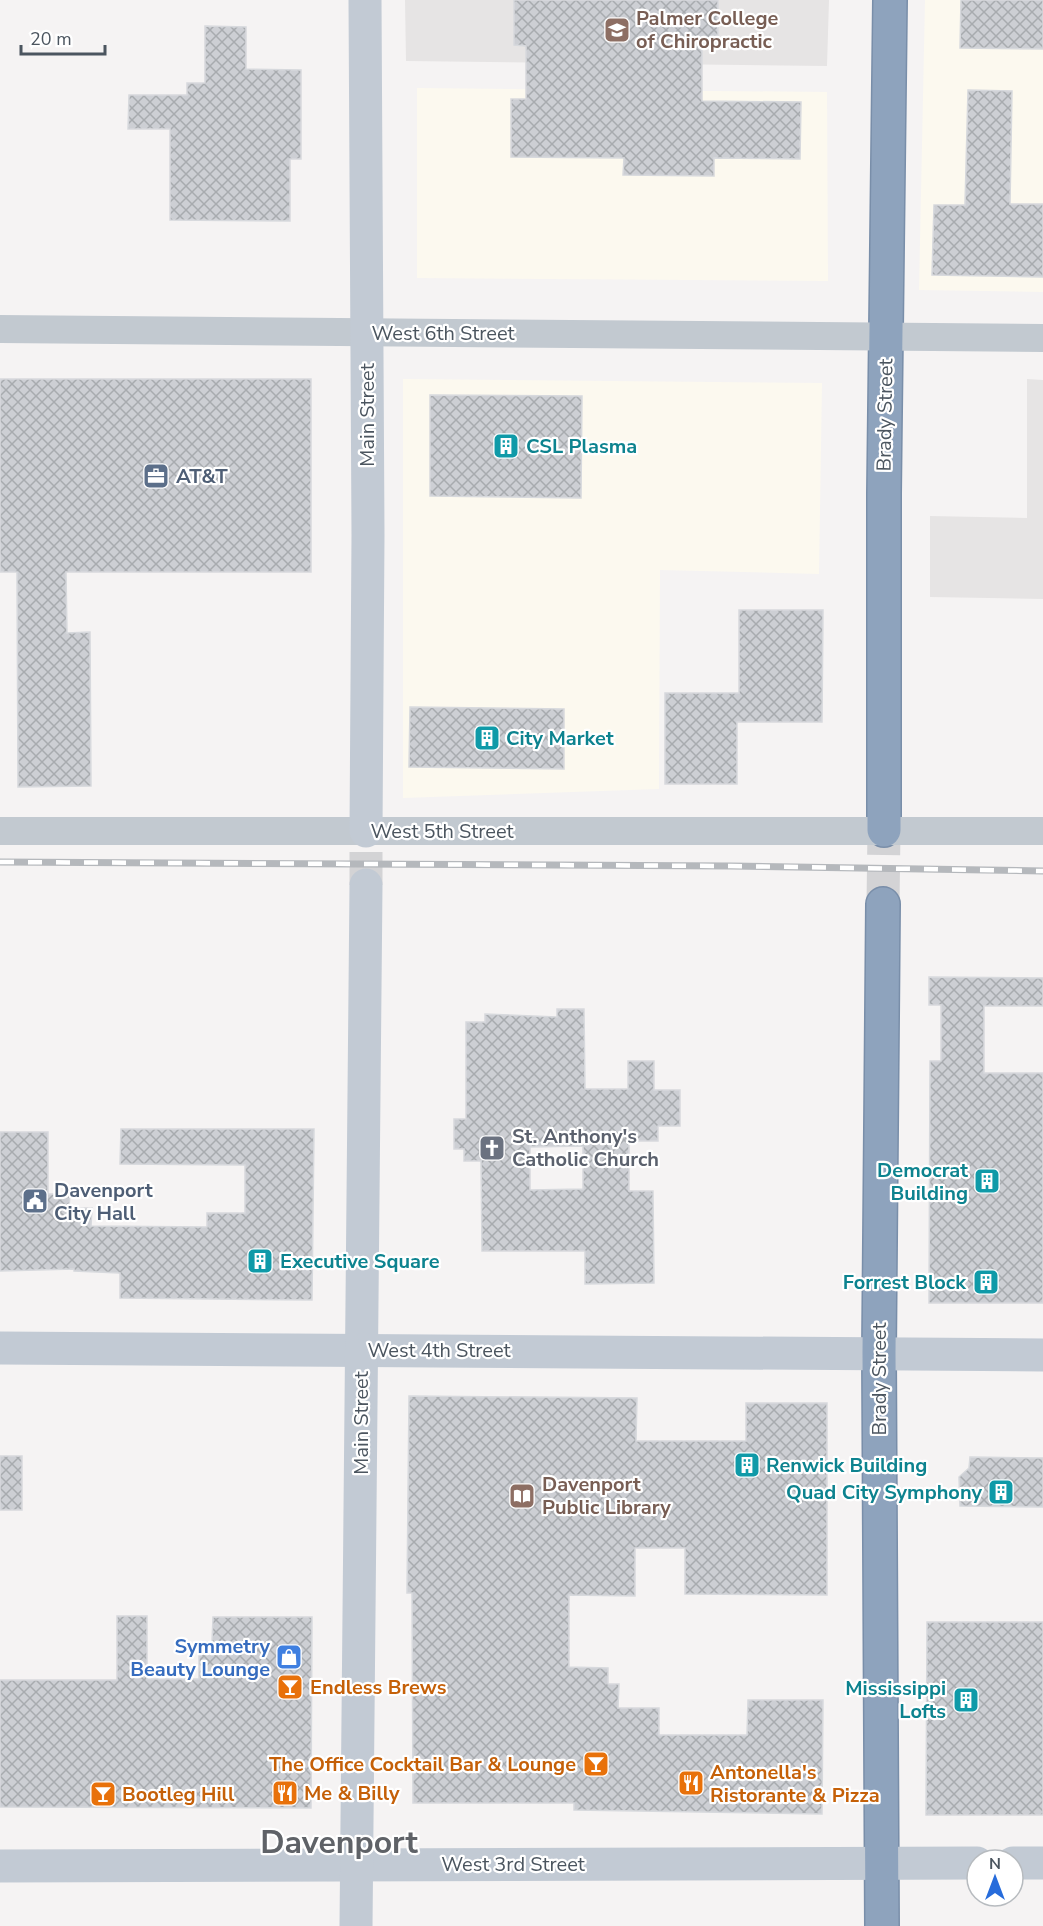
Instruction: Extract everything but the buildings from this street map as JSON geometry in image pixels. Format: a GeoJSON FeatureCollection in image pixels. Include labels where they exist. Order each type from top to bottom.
{"type":"FeatureCollection","features":[{"type":"Feature","properties":{"kind":"highway","name":"Brady Street"},"geometry":{"type":"LineString","coordinates":[[884,830],[890,0]]}},
{"type":"Feature","properties":{"kind":"highway","name":"Brady Street"},"geometry":{"type":"LineString","coordinates":[[882,1926],[879,1353],[883,904]]}},
{"type":"Feature","properties":{"kind":"street","name":"Main Street"},"geometry":{"type":"LineString","coordinates":[[365,0],[366,831]]}},
{"type":"Feature","properties":{"kind":"street","name":"West 6th Street"},"geometry":{"type":"LineString","coordinates":[[0,329],[1043,338]]}},
{"type":"Feature","properties":{"kind":"street","name":"West 5th Street"},"geometry":{"type":"LineString","coordinates":[[0,831],[1043,831]]}},
{"type":"Feature","properties":{"kind":"street","name":"Main Street"},"geometry":{"type":"LineString","coordinates":[[356,1926],[366,885]]}},
{"type":"Feature","properties":{"kind":"street","name":"West 4th Street"},"geometry":{"type":"LineString","coordinates":[[0,1348],[1043,1355]]}},
{"type":"Feature","properties":{"kind":"street","name":"West 3rd Street"},"geometry":{"type":"LineString","coordinates":[[0,1866],[965,1863]]}},
{"type":"Feature","properties":{"kind":"street"},"geometry":{"type":"LineString","coordinates":[[1025,1863],[1043,1863]]}},
{"type":"Feature","properties":{"kind":"shaded area","name":"Palmer College of Chiropractic"},"geometry":{"type":"Polygon","coordinates":[[[405,0],[829,0],[827,66],[406,61],[405,0]]]}},
{"type":"Feature","properties":{"kind":"shaded area"},"geometry":{"type":"Polygon","coordinates":[[[925,0],[1043,0],[1043,292],[919,290],[925,0]]]}},
{"type":"Feature","properties":{"kind":"shaded area"},"geometry":{"type":"Polygon","coordinates":[[[417,88],[827,92],[828,281],[417,278],[417,88]]]}},
{"type":"Feature","properties":{"kind":"shaded area"},"geometry":{"type":"Polygon","coordinates":[[[403,379],[822,383],[819,574],[660,570],[659,789],[403,798],[403,379]]]}},
{"type":"Feature","properties":{"kind":"shaded area"},"geometry":{"type":"Polygon","coordinates":[[[1027,379],[1043,380],[1043,599],[930,597],[930,516],[1027,518],[1027,379]]]}},
{"type":"Feature","properties":{"kind":"tunnel"},"geometry":{"type":"LineString","coordinates":[[883,904],[884,830]]}},
{"type":"Feature","properties":{"kind":"tunnel"},"geometry":{"type":"LineString","coordinates":[[366,831],[366,885]]}},
{"type":"Feature","properties":{"kind":"railway"},"geometry":{"type":"LineString","coordinates":[[0,862],[731,866],[1043,871]]}},
{"type":"Feature","properties":{"kind":"place","name":"Palmer College of Chiropractic"},"geometry":{"type":"Point","coordinates":[617,30]}},
{"type":"Feature","properties":{"kind":"place","name":"CSL Plasma"},"geometry":{"type":"Point","coordinates":[506,446]}},
{"type":"Feature","properties":{"kind":"place","name":"AT&T"},"geometry":{"type":"Point","coordinates":[156,476]}},
{"type":"Feature","properties":{"kind":"place","name":"City Market"},"geometry":{"type":"Point","coordinates":[487,738]}},
{"type":"Feature","properties":{"kind":"place","name":"St. Anthony's Catholic Church"},"geometry":{"type":"Point","coordinates":[492,1148]}},
{"type":"Feature","properties":{"kind":"place","name":"Democrat Building"},"geometry":{"type":"Point","coordinates":[987,1181]}},
{"type":"Feature","properties":{"kind":"place","name":"Davenport City Hall"},"geometry":{"type":"Point","coordinates":[35,1201]}},
{"type":"Feature","properties":{"kind":"place","name":"Executive Square"},"geometry":{"type":"Point","coordinates":[260,1261]}},
{"type":"Feature","properties":{"kind":"place","name":"Forrest Block"},"geometry":{"type":"Point","coordinates":[986,1282]}},
{"type":"Feature","properties":{"kind":"place","name":"Renwick Building"},"geometry":{"type":"Point","coordinates":[747,1465]}},
{"type":"Feature","properties":{"kind":"place","name":"Quad City Symphony"},"geometry":{"type":"Point","coordinates":[1001,1492]}},
{"type":"Feature","properties":{"kind":"place","name":"Davenport Public Library"},"geometry":{"type":"Point","coordinates":[522,1496]}},
{"type":"Feature","properties":{"kind":"place","name":"Symmetry Beauty Lounge"},"geometry":{"type":"Point","coordinates":[289,1657]}},
{"type":"Feature","properties":{"kind":"place","name":"Endless Brews"},"geometry":{"type":"Point","coordinates":[290,1687]}},
{"type":"Feature","properties":{"kind":"place","name":"Mississippi Lofts"},"geometry":{"type":"Point","coordinates":[966,1700]}},
{"type":"Feature","properties":{"kind":"place","name":"The Office Cocktail Bar & Lounge"},"geometry":{"type":"Point","coordinates":[596,1764]}},
{"type":"Feature","properties":{"kind":"place","name":"Antonella's Ristorante & Pizza"},"geometry":{"type":"Point","coordinates":[691,1783]}},
{"type":"Feature","properties":{"kind":"place","name":"Me & Billy"},"geometry":{"type":"Point","coordinates":[285,1793]}},
{"type":"Feature","properties":{"kind":"place","name":"Bootleg Hill"},"geometry":{"type":"Point","coordinates":[103,1794]}},
{"type":"Feature","properties":{"kind":"district","name":"Davenport"},"geometry":{"type":"Point","coordinates":[339,1842]}}]}
